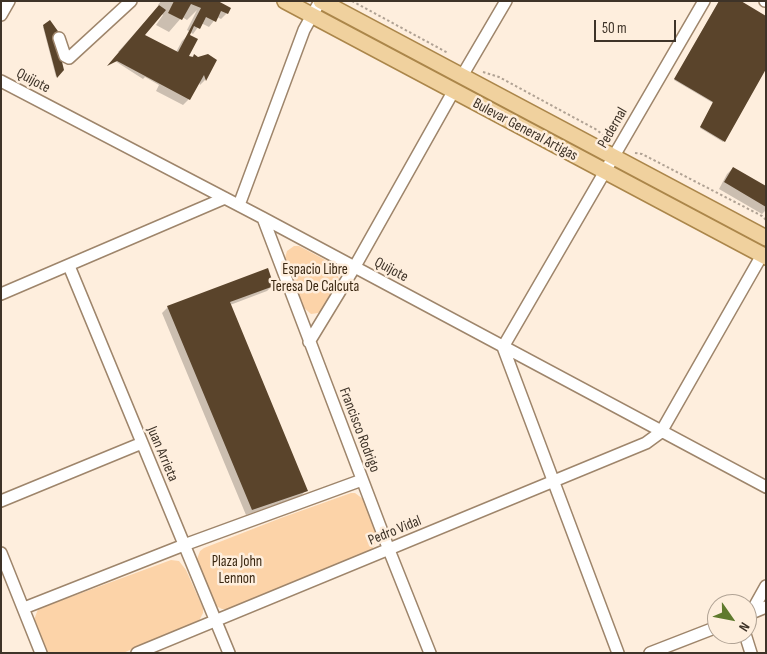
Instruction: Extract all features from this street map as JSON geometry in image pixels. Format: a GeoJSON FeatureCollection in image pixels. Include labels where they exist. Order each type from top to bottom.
{"type":"FeatureCollection","features":[{"type":"Feature","properties":{"kind":"main road","name":"Bulevar General Artigas"},"geometry":{"type":"LineString","coordinates":[[285,1],[764,256]]}},
{"type":"Feature","properties":{"kind":"main road","name":"Bulevar General Artigas"},"geometry":{"type":"LineString","coordinates":[[321,1],[465,71],[617,151],[766,238]]}},
{"type":"Feature","properties":{"kind":"street"},"geometry":{"type":"LineString","coordinates":[[1,15],[9,1]]}},
{"type":"Feature","properties":{"kind":"street"},"geometry":{"type":"LineString","coordinates":[[59,38],[65,56],[69,58],[131,1]]}},
{"type":"Feature","properties":{"kind":"street"},"geometry":{"type":"LineString","coordinates":[[238,205],[304,30],[321,1]]}},
{"type":"Feature","properties":{"kind":"street"},"geometry":{"type":"LineString","coordinates":[[465,71],[506,1]]}},
{"type":"Feature","properties":{"kind":"street","name":"Pedernal"},"geometry":{"type":"LineString","coordinates":[[502,347],[704,1]]}},
{"type":"Feature","properties":{"kind":"street","name":"Quijote"},"geometry":{"type":"LineString","coordinates":[[1,81],[226,198],[766,487]]}},
{"type":"Feature","properties":{"kind":"street"},"geometry":{"type":"LineString","coordinates":[[309,342],[354,268],[453,92]]}},
{"type":"Feature","properties":{"kind":"street"},"geometry":{"type":"LineString","coordinates":[[1,294],[226,198]]}},
{"type":"Feature","properties":{"kind":"street","name":"Francisco Rodrigo"},"geometry":{"type":"LineString","coordinates":[[263,218],[430,653]]}},
{"type":"Feature","properties":{"kind":"street"},"geometry":{"type":"LineString","coordinates":[[662,432],[764,256]]}},
{"type":"Feature","properties":{"kind":"street","name":"Juan Arrieta"},"geometry":{"type":"LineString","coordinates":[[69,266],[229,653]]}},
{"type":"Feature","properties":{"kind":"street"},"geometry":{"type":"LineString","coordinates":[[502,347],[618,653]]}},
{"type":"Feature","properties":{"kind":"street","name":"Pedro Vidal"},"geometry":{"type":"LineString","coordinates":[[137,653],[646,444],[662,432]]}},
{"type":"Feature","properties":{"kind":"street"},"geometry":{"type":"LineString","coordinates":[[1,501],[142,443]]}},
{"type":"Feature","properties":{"kind":"street"},"geometry":{"type":"LineString","coordinates":[[24,608],[184,545],[362,480]]}},
{"type":"Feature","properties":{"kind":"street"},"geometry":{"type":"LineString","coordinates":[[1,552],[41,653]]}},
{"type":"Feature","properties":{"kind":"street"},"geometry":{"type":"LineString","coordinates":[[757,601],[766,586]]}},
{"type":"Feature","properties":{"kind":"street"},"geometry":{"type":"LineString","coordinates":[[650,653],[707,631]]}},
{"type":"Feature","properties":{"kind":"path"},"geometry":{"type":"LineString","coordinates":[[352,1],[445,50],[465,71],[499,77],[597,130],[617,151],[650,159],[762,216],[766,220]]}},
{"type":"Feature","properties":{"kind":"green space"},"geometry":{"type":"Polygon","coordinates":[[[624,171],[766,246],[766,249],[623,173],[624,171]]]}},
{"type":"Feature","properties":{"kind":"green space","name":"Espacio Libre Teresa De Calcuta"},"geometry":{"type":"Polygon","coordinates":[[[294,246],[299,246],[331,263],[337,271],[339,280],[322,310],[318,313],[311,314],[302,306],[285,258],[287,251],[294,246]]]}},
{"type":"Feature","properties":{"kind":"green space","name":"Plaza John Lennon"},"geometry":{"type":"Polygon","coordinates":[[[355,493],[363,499],[377,536],[375,545],[371,550],[229,609],[222,609],[216,606],[198,565],[197,559],[200,551],[281,518],[355,493]]]}},
{"type":"Feature","properties":{"kind":"green space"},"geometry":{"type":"Polygon","coordinates":[[[171,560],[179,561],[186,570],[203,608],[199,621],[123,653],[47,653],[34,620],[38,609],[171,560]]]}},
{"type":"Feature","properties":{"kind":"building"},"geometry":{"type":"Polygon","coordinates":[[[174,1],[218,1],[231,8],[228,14],[221,11],[216,22],[206,17],[200,29],[194,26],[190,35],[198,39],[189,56],[193,57],[194,54],[198,57],[208,54],[217,60],[206,81],[204,75],[190,100],[117,61],[107,66],[159,5],[166,10],[145,35],[178,52],[201,8],[191,4],[182,20],[168,13],[174,1]]]}},
{"type":"Feature","properties":{"kind":"building"},"geometry":{"type":"Polygon","coordinates":[[[719,1],[741,1],[766,16],[766,69],[725,142],[700,127],[713,102],[674,79],[719,1]]]}},
{"type":"Feature","properties":{"kind":"building"},"geometry":{"type":"Polygon","coordinates":[[[50,20],[60,34],[56,37],[64,70],[57,78],[43,25],[50,20]]]}},
{"type":"Feature","properties":{"kind":"building"},"geometry":{"type":"Polygon","coordinates":[[[733,167],[766,186],[766,207],[724,182],[733,167]]]}},
{"type":"Feature","properties":{"kind":"building"},"geometry":{"type":"Polygon","coordinates":[[[268,268],[274,286],[230,302],[308,491],[252,510],[167,306],[268,268]]]}}]}
